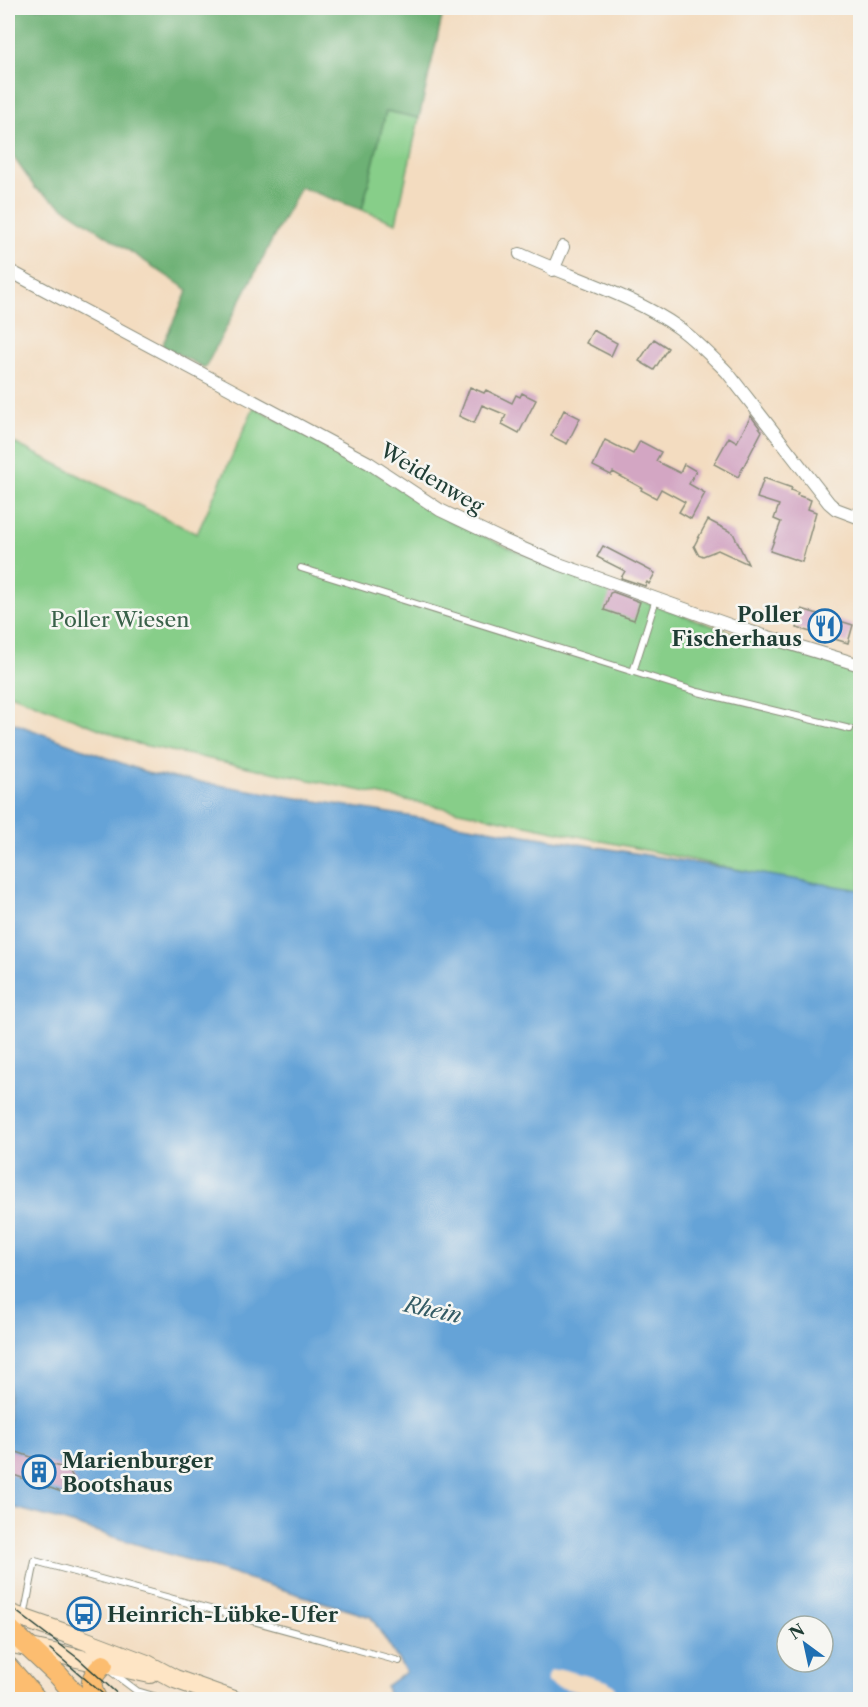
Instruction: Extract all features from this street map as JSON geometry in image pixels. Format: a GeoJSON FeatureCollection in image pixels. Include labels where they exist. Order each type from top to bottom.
{"type":"FeatureCollection","features":[{"type":"Feature","properties":{"kind":"main road"},"geometry":{"type":"LineString","coordinates":[[13,1620],[30,1650],[59,1676],[80,1700]]}},
{"type":"Feature","properties":{"kind":"main road"},"geometry":{"type":"LineString","coordinates":[[13,1620],[147,1664],[175,1679],[234,1700]]}},
{"type":"Feature","properties":{"kind":"main road"},"geometry":{"type":"LineString","coordinates":[[8,1643],[30,1650],[175,1679]]}},
{"type":"Feature","properties":{"kind":"main road"},"geometry":{"type":"LineString","coordinates":[[97,1700],[93,1693],[92,1683],[94,1672],[103,1665]]}},
{"type":"Feature","properties":{"kind":"main road"},"geometry":{"type":"LineString","coordinates":[[8,1667],[37,1700]]}},
{"type":"Feature","properties":{"kind":"street"},"geometry":{"type":"LineString","coordinates":[[553,270],[563,246]]}},
{"type":"Feature","properties":{"kind":"street"},"geometry":{"type":"LineString","coordinates":[[520,254],[553,270],[643,306],[680,328],[727,372],[812,477],[829,503],[837,509],[861,518]]}},
{"type":"Feature","properties":{"kind":"street","name":"Weidenweg"},"geometry":{"type":"LineString","coordinates":[[8,270],[369,463],[440,510],[505,541],[556,563],[735,627],[861,664]]}},
{"type":"Feature","properties":{"kind":"lane"},"geometry":{"type":"LineString","coordinates":[[301,568],[633,672],[756,707],[850,729]]}},
{"type":"Feature","properties":{"kind":"lane"},"geometry":{"type":"LineString","coordinates":[[633,672],[656,598]]}},
{"type":"Feature","properties":{"kind":"lane"},"geometry":{"type":"LineString","coordinates":[[13,1620],[35,1561],[399,1661]]}},
{"type":"Feature","properties":{"kind":"lane"},"geometry":{"type":"LineString","coordinates":[[103,1665],[137,1691],[167,1700]]}},
{"type":"Feature","properties":{"kind":"green space"},"geometry":{"type":"Polygon","coordinates":[[[8,8],[444,8],[419,118],[386,111],[362,210],[300,187],[205,368],[162,346],[188,290],[35,188],[8,149],[8,8]]]}},
{"type":"Feature","properties":{"kind":"green space"},"geometry":{"type":"Polygon","coordinates":[[[386,111],[419,118],[396,223],[362,210],[386,111]]]}},
{"type":"Feature","properties":{"kind":"green space","name":"Poller Wiesen"},"geometry":{"type":"Polygon","coordinates":[[[254,407],[372,470],[448,520],[518,552],[614,586],[632,597],[730,632],[860,671],[860,895],[138,744],[8,693],[8,440],[197,534],[254,407]]]}},
{"type":"Feature","properties":{"kind":"water","name":"Rhein"},"geometry":{"type":"Polygon","coordinates":[[[8,721],[151,774],[860,890],[860,1699],[409,1699],[388,1694],[386,1686],[406,1672],[371,1617],[8,1506],[8,721]]]}},
{"type":"Feature","properties":{"kind":"pier"},"geometry":{"type":"Polygon","coordinates":[[[561,1669],[607,1681],[614,1686],[616,1693],[609,1698],[601,1698],[555,1686],[548,1681],[548,1676],[551,1670],[561,1669]]]}},
{"type":"Feature","properties":{"kind":"building"},"geometry":{"type":"Polygon","coordinates":[[[593,330],[617,343],[611,356],[586,343],[593,330]]]}},
{"type":"Feature","properties":{"kind":"building"},"geometry":{"type":"Polygon","coordinates":[[[654,339],[668,348],[654,370],[639,361],[654,339]]]}},
{"type":"Feature","properties":{"kind":"building"},"geometry":{"type":"Polygon","coordinates":[[[470,387],[484,393],[486,390],[512,403],[516,395],[520,397],[522,393],[536,400],[519,433],[502,424],[506,415],[482,405],[474,423],[459,416],[470,387]]]}},
{"type":"Feature","properties":{"kind":"building"},"geometry":{"type":"Polygon","coordinates":[[[564,410],[580,418],[567,444],[551,436],[564,410]]]}},
{"type":"Feature","properties":{"kind":"building"},"geometry":{"type":"Polygon","coordinates":[[[751,416],[762,431],[738,477],[714,464],[729,437],[737,442],[751,416]]]}},
{"type":"Feature","properties":{"kind":"building"},"geometry":{"type":"Polygon","coordinates":[[[605,440],[633,454],[640,441],[661,452],[656,461],[680,473],[684,464],[696,471],[689,484],[705,493],[691,519],[679,512],[685,502],[661,489],[656,498],[613,472],[611,475],[593,466],[605,440]]]}},
{"type":"Feature","properties":{"kind":"building"},"geometry":{"type":"Polygon","coordinates":[[[764,478],[792,488],[791,490],[798,493],[797,495],[811,500],[808,509],[816,512],[802,562],[770,551],[781,522],[774,519],[779,505],[757,498],[764,478]]]}},
{"type":"Feature","properties":{"kind":"building"},"geometry":{"type":"Polygon","coordinates":[[[708,520],[733,533],[748,564],[718,550],[703,556],[698,554],[694,546],[708,520]]]}},
{"type":"Feature","properties":{"kind":"building"},"geometry":{"type":"Polygon","coordinates":[[[603,546],[655,573],[649,584],[647,582],[645,586],[621,578],[625,571],[597,557],[603,546]]]}},
{"type":"Feature","properties":{"kind":"building"},"geometry":{"type":"Polygon","coordinates":[[[613,592],[640,602],[634,620],[604,610],[610,593],[613,592]]]}},
{"type":"Feature","properties":{"kind":"building","name":"Poller Fischerhaus"},"geometry":{"type":"Polygon","coordinates":[[[802,609],[853,625],[848,643],[797,628],[802,609]]]}},
{"type":"Feature","properties":{"kind":"building","name":"Marienburger Bootshaus"},"geometry":{"type":"Polygon","coordinates":[[[8,1449],[69,1470],[78,1487],[64,1493],[8,1473],[8,1449]]]}},
{"type":"Feature","properties":{"kind":"tram line"},"geometry":{"type":"LineString","coordinates":[[8,1605],[79,1659],[124,1700]]}},
{"type":"Feature","properties":{"kind":"tram line"},"geometry":{"type":"LineString","coordinates":[[50,1649],[110,1700]]}},
{"type":"Feature","properties":{"kind":"place","name":"Poller Fischerhaus"},"geometry":{"type":"Point","coordinates":[825,626]}},
{"type":"Feature","properties":{"kind":"place","name":"Marienburger Bootshaus"},"geometry":{"type":"Point","coordinates":[39,1472]}},
{"type":"Feature","properties":{"kind":"place","name":"Heinrich-Lübke-Ufer"},"geometry":{"type":"Point","coordinates":[84,1614]}}]}
